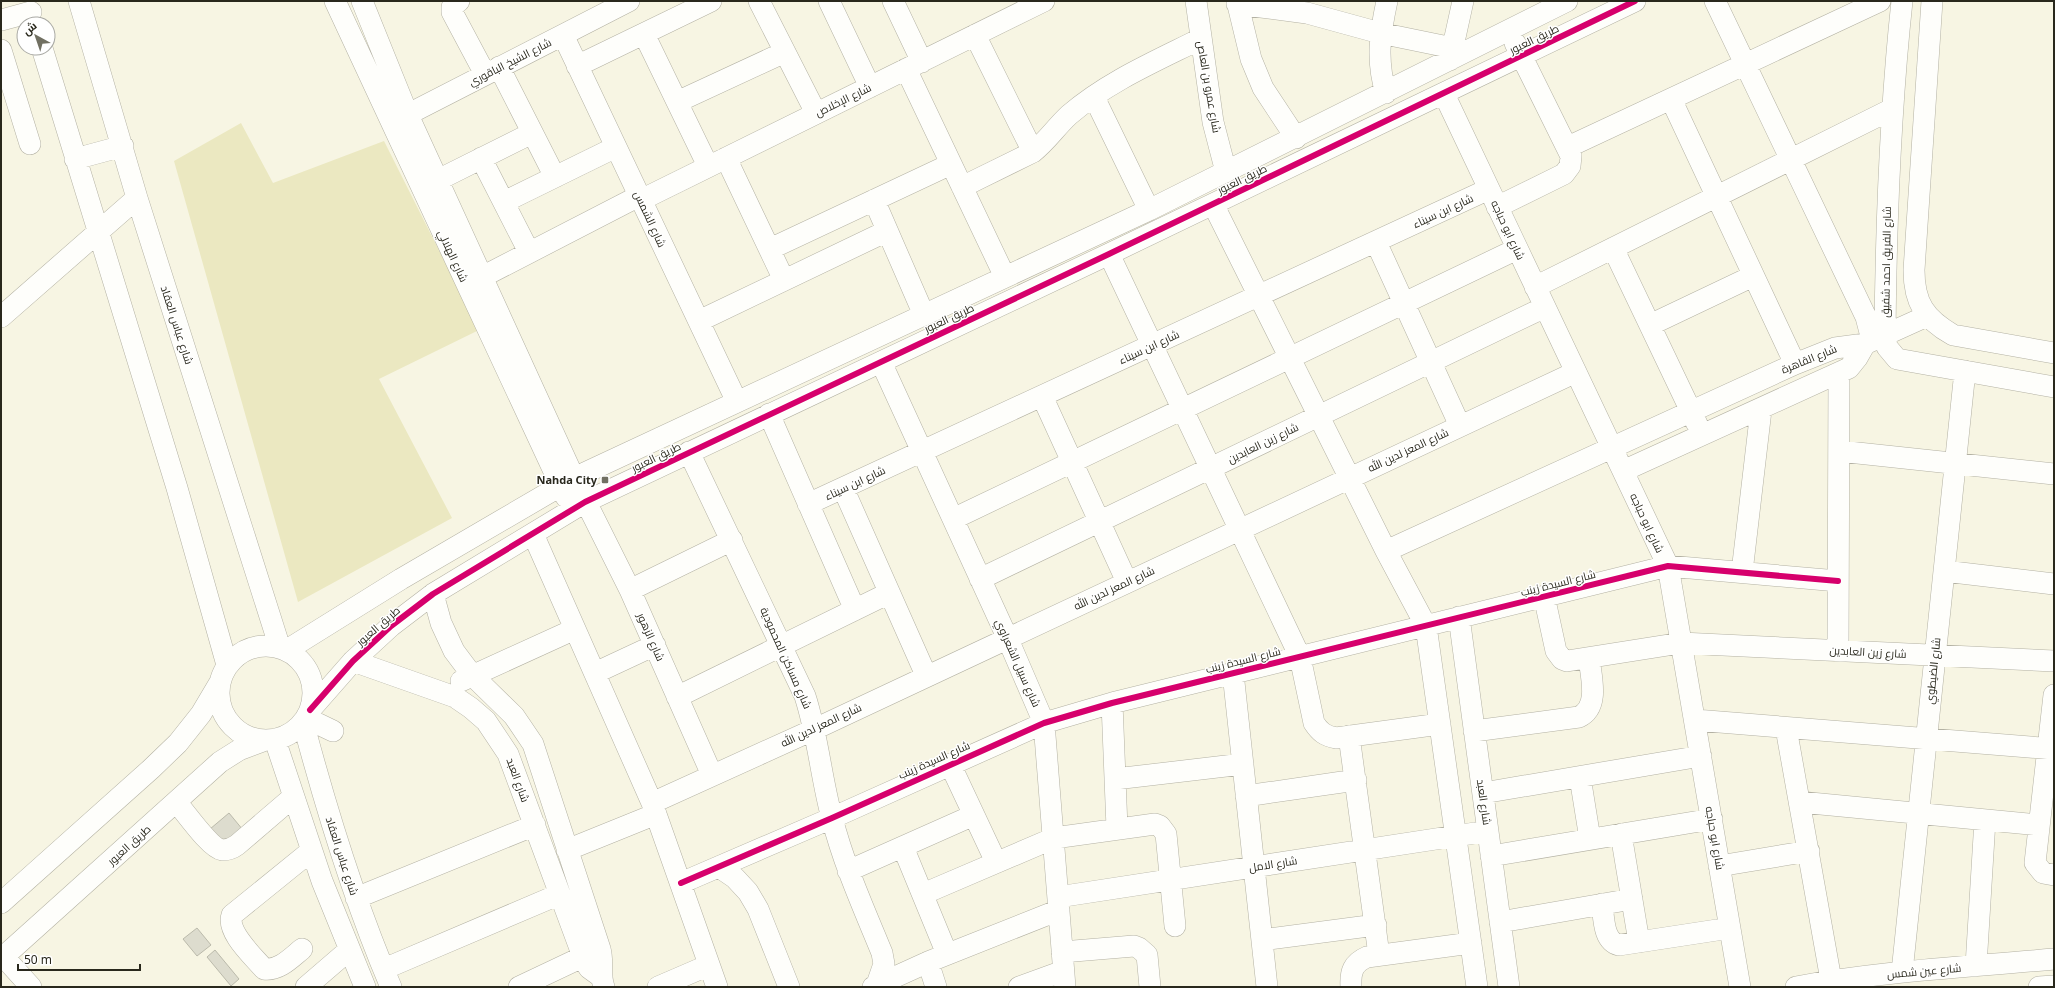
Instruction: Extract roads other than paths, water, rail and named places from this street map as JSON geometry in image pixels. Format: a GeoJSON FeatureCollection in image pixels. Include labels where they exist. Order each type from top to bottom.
{"type":"FeatureCollection","features":[{"type":"Feature","properties":{"kind":"street","name":"شارع عباس العقاد"},"geometry":{"type":"LineString","coordinates":[[79,1],[123,146],[137,198],[283,649]]}},
{"type":"Feature","properties":{"kind":"street","name":"شارع الهلالي"},"geometry":{"type":"LineString","coordinates":[[335,1],[399,119],[579,506]]}},
{"type":"Feature","properties":{"kind":"street","name":"شارع الهلالي"},"geometry":{"type":"LineString","coordinates":[[362,1],[399,119],[438,180],[482,277],[567,481]]}},
{"type":"Feature","properties":{"kind":"street"},"geometry":{"type":"LineString","coordinates":[[459,1],[452,7],[452,12],[532,133],[555,178]]}},
{"type":"Feature","properties":{"kind":"street","name":"شارع الشيخ الباقوري"},"geometry":{"type":"LineString","coordinates":[[399,119],[563,35],[594,9],[629,1]]}},
{"type":"Feature","properties":{"kind":"street"},"geometry":{"type":"LineString","coordinates":[[578,66],[711,1]]}},
{"type":"Feature","properties":{"kind":"street"},"geometry":{"type":"LineString","coordinates":[[759,1],[816,113]]}},
{"type":"Feature","properties":{"kind":"street"},"geometry":{"type":"LineString","coordinates":[[829,1],[870,87]]}},
{"type":"Feature","properties":{"kind":"street"},"geometry":{"type":"LineString","coordinates":[[893,1],[914,65],[951,164],[1005,278]]}},
{"type":"Feature","properties":{"kind":"street","name":"شارع الإخلاص"},"geometry":{"type":"LineString","coordinates":[[482,277],[529,252],[717,162],[975,35],[1023,6],[1044,1]]}},
{"type":"Feature","properties":{"kind":"street","name":"شارع عمرو بن العاص"},"geometry":{"type":"LineString","coordinates":[[1196,1],[1200,39],[1213,122],[1226,172]]}},
{"type":"Feature","properties":{"kind":"street"},"geometry":{"type":"LineString","coordinates":[[1386,93],[1379,64],[1380,33],[1387,1]]}},
{"type":"Feature","properties":{"kind":"street"},"geometry":{"type":"LineString","coordinates":[[1296,138],[1263,88],[1244,38],[1237,3],[1309,7],[1380,33],[1451,54],[1463,1]]}},
{"type":"Feature","properties":{"kind":"street","name":"طريق العبور"},"geometry":{"type":"LineString","coordinates":[[283,649],[567,481],[1149,210],[1386,93],[1451,54],[1509,31],[1567,1]]}},
{"type":"Feature","properties":{"kind":"street","name":"طريق العبور"},"geometry":{"type":"LineString","coordinates":[[306,717],[353,661],[391,626],[433,594],[579,506],[689,452],[1444,94],[1635,1]]}},
{"type":"Feature","properties":{"kind":"street"},"geometry":{"type":"LineString","coordinates":[[1623,471],[1761,410],[1849,368],[1874,340],[1866,317],[1715,1]]}},
{"type":"Feature","properties":{"kind":"street"},"geometry":{"type":"LineString","coordinates":[[1509,31],[1568,147],[1880,1]]}},
{"type":"Feature","properties":{"kind":"street","name":"شارع الفريق احمد شفيق"},"geometry":{"type":"LineString","coordinates":[[1902,1],[1892,109],[1886,224],[1874,340],[1887,348],[1897,359],[2054,387]]}},
{"type":"Feature","properties":{"kind":"street"},"geometry":{"type":"LineString","coordinates":[[1932,1],[1914,270],[1914,286],[1919,302],[1927,316],[1939,327],[1953,335],[2054,353]]}},
{"type":"Feature","properties":{"kind":"street"},"geometry":{"type":"LineString","coordinates":[[1,20],[31,12]]}},
{"type":"Feature","properties":{"kind":"street"},"geometry":{"type":"LineString","coordinates":[[644,34],[677,102],[717,162],[770,249],[784,280]]}},
{"type":"Feature","properties":{"kind":"street","name":"شارع الشمس"},"geometry":{"type":"LineString","coordinates":[[563,35],[738,402]]}},
{"type":"Feature","properties":{"kind":"street"},"geometry":{"type":"LineString","coordinates":[[975,35],[1033,152]]}},
{"type":"Feature","properties":{"kind":"street"},"geometry":{"type":"LineString","coordinates":[[962,187],[1033,152],[1042,146],[1069,116],[1094,97],[1143,67],[1200,39]]}},
{"type":"Feature","properties":{"kind":"street"},"geometry":{"type":"LineString","coordinates":[[1,50],[30,144]]}},
{"type":"Feature","properties":{"kind":"street"},"geometry":{"type":"LineString","coordinates":[[677,102],[785,52]]}},
{"type":"Feature","properties":{"kind":"street"},"geometry":{"type":"LineString","coordinates":[[1,903],[178,743],[201,714],[224,673],[238,655],[251,648],[266,646],[283,649],[298,658],[307,669],[312,682],[313,696],[306,717],[291,733],[269,740],[247,737],[233,728],[223,714],[218,698],[224,673],[178,488],[44,56]]}},
{"type":"Feature","properties":{"kind":"street","name":"شارع ابو حباجه"},"geometry":{"type":"LineString","coordinates":[[1444,94],[1668,566],[1740,987]]}},
{"type":"Feature","properties":{"kind":"street"},"geometry":{"type":"LineString","coordinates":[[1094,97],[1149,210]]}},
{"type":"Feature","properties":{"kind":"street"},"geometry":{"type":"LineString","coordinates":[[1671,98],[1795,364]]}},
{"type":"Feature","properties":{"kind":"street"},"geometry":{"type":"LineString","coordinates":[[1535,287],[1892,109]]}},
{"type":"Feature","properties":{"kind":"street"},"geometry":{"type":"LineString","coordinates":[[438,180],[532,133]]}},
{"type":"Feature","properties":{"kind":"street"},"geometry":{"type":"LineString","coordinates":[[75,159],[123,146]]}},
{"type":"Feature","properties":{"kind":"street"},"geometry":{"type":"LineString","coordinates":[[504,202],[616,147]]}},
{"type":"Feature","properties":{"kind":"street","name":"شارع ابن سيناء"},"geometry":{"type":"LineString","coordinates":[[808,504],[1376,242],[1493,198],[1564,174],[1570,166],[1571,156],[1568,147]]}},
{"type":"Feature","properties":{"kind":"street"},"geometry":{"type":"LineString","coordinates":[[482,158],[529,252]]}},
{"type":"Feature","properties":{"kind":"street"},"geometry":{"type":"LineString","coordinates":[[770,249],[951,164]]}},
{"type":"Feature","properties":{"kind":"street"},"geometry":{"type":"LineString","coordinates":[[1,317],[137,198]]}},
{"type":"Feature","properties":{"kind":"street"},"geometry":{"type":"LineString","coordinates":[[874,200],[924,315]]}},
{"type":"Feature","properties":{"kind":"street"},"geometry":{"type":"LineString","coordinates":[[1213,204],[1386,551],[1426,626],[1477,987]]}},
{"type":"Feature","properties":{"kind":"street"},"geometry":{"type":"LineString","coordinates":[[699,321],[888,231]]}},
{"type":"Feature","properties":{"kind":"street"},"geometry":{"type":"LineString","coordinates":[[1376,242],[1460,426]]}},
{"type":"Feature","properties":{"kind":"street"},"geometry":{"type":"LineString","coordinates":[[1613,248],[1703,436]]}},
{"type":"Feature","properties":{"kind":"street"},"geometry":{"type":"LineString","coordinates":[[953,519],[1517,249]]}},
{"type":"Feature","properties":{"kind":"street"},"geometry":{"type":"LineString","coordinates":[[1109,254],[1300,657],[1314,723],[1318,729],[1329,737],[1336,738],[1440,724]]}},
{"type":"Feature","properties":{"kind":"street"},"geometry":{"type":"LineString","coordinates":[[1650,325],[1753,276]]}},
{"type":"Feature","properties":{"kind":"street","name":"شارع زين العابدين"},"geometry":{"type":"LineString","coordinates":[[980,579],[1545,307]]}},
{"type":"Feature","properties":{"kind":"street","name":"شارع القاهرة"},"geometry":{"type":"LineString","coordinates":[[1386,551],[1795,364],[1835,348],[1874,340],[1927,316]]}},
{"type":"Feature","properties":{"kind":"street","name":"شارع سبيل الشعراوي"},"geometry":{"type":"LineString","coordinates":[[881,362],[1007,637],[1044,723],[1063,970]]}},
{"type":"Feature","properties":{"kind":"street","name":"شارع الضيطوي"},"geometry":{"type":"LineString","coordinates":[[1902,972],[1964,371]]}},
{"type":"Feature","properties":{"kind":"street","name":"شارع المعز لدين الله"},"geometry":{"type":"LineString","coordinates":[[567,850],[654,808],[712,775],[814,729],[1007,637],[1576,372]]}},
{"type":"Feature","properties":{"kind":"street"},"geometry":{"type":"LineString","coordinates":[[1838,651],[1839,372]]}},
{"type":"Feature","properties":{"kind":"street"},"geometry":{"type":"LineString","coordinates":[[1042,396],[1126,582]]}},
{"type":"Feature","properties":{"kind":"street"},"geometry":{"type":"LineString","coordinates":[[1742,572],[1761,410]]}},
{"type":"Feature","properties":{"kind":"street"},"geometry":{"type":"LineString","coordinates":[[769,414],[855,610]]}},
{"type":"Feature","properties":{"kind":"street"},"geometry":{"type":"LineString","coordinates":[[1839,451],[2054,474]]}},
{"type":"Feature","properties":{"kind":"street","name":"شارع مساكن المحمودية"},"geometry":{"type":"LineString","coordinates":[[689,452],[805,696],[814,729],[832,818],[848,871],[882,953],[884,964],[875,987]]}},
{"type":"Feature","properties":{"kind":"street"},"geometry":{"type":"LineString","coordinates":[[843,488],[926,675]]}},
{"type":"Feature","properties":{"kind":"street","name":"شارع الزهور"},"geometry":{"type":"LineString","coordinates":[[579,506],[630,590],[712,775]]}},
{"type":"Feature","properties":{"kind":"street"},"geometry":{"type":"LineString","coordinates":[[533,534],[654,808],[717,987]]}},
{"type":"Feature","properties":{"kind":"street"},"geometry":{"type":"LineString","coordinates":[[630,590],[732,540]]}},
{"type":"Feature","properties":{"kind":"street","name":"شارع السيدة زينب"},"geometry":{"type":"LineString","coordinates":[[681,883],[832,818],[1044,723],[1112,703],[1668,566],[1838,581]]}},
{"type":"Feature","properties":{"kind":"street"},"geometry":{"type":"LineString","coordinates":[[1944,571],[2054,584]]}},
{"type":"Feature","properties":{"kind":"street"},"geometry":{"type":"LineString","coordinates":[[677,697],[889,593]]}},
{"type":"Feature","properties":{"kind":"street","name":"شارع العبد"},"geometry":{"type":"LineString","coordinates":[[433,594],[444,630],[454,650],[472,676],[514,716],[530,739],[567,850],[591,952]]}},
{"type":"Feature","properties":{"kind":"street","name":"شارع زين العابدين"},"geometry":{"type":"LineString","coordinates":[[1544,596],[1556,652],[1558,656],[1567,660],[1589,658],[1681,643],[2054,661]]}},
{"type":"Feature","properties":{"kind":"street","name":"شارع العبد"},"geometry":{"type":"LineString","coordinates":[[1459,617],[1509,987]]}},
{"type":"Feature","properties":{"kind":"street"},"geometry":{"type":"LineString","coordinates":[[440,691],[575,629]]}},
{"type":"Feature","properties":{"kind":"street"},"geometry":{"type":"LineString","coordinates":[[595,673],[655,645]]}},
{"type":"Feature","properties":{"kind":"street"},"geometry":{"type":"LineString","coordinates":[[1474,731],[1579,718],[1584,715],[1588,711],[1592,701],[1589,658]]}},
{"type":"Feature","properties":{"kind":"street","name":"شارع العبد"},"geometry":{"type":"LineString","coordinates":[[353,661],[455,697],[471,708],[498,737],[508,754],[560,894],[591,952],[602,962],[602,981]]}},
{"type":"Feature","properties":{"kind":"street"},"geometry":{"type":"LineString","coordinates":[[1233,673],[1262,940],[1263,987]]}},
{"type":"Feature","properties":{"kind":"street"},"geometry":{"type":"LineString","coordinates":[[2054,695],[2051,749],[2039,825],[2035,863],[2043,873],[2054,875]]}},
{"type":"Feature","properties":{"kind":"street"},"geometry":{"type":"LineString","coordinates":[[1112,703],[1117,828]]}},
{"type":"Feature","properties":{"kind":"street","name":"شارع عباس العقاد"},"geometry":{"type":"LineString","coordinates":[[306,717],[335,836],[356,898],[388,978]]}},
{"type":"Feature","properties":{"kind":"street"},"geometry":{"type":"LineString","coordinates":[[306,717],[333,732]]}},
{"type":"Feature","properties":{"kind":"street"},"geometry":{"type":"LineString","coordinates":[[1695,720],[2051,749]]}},
{"type":"Feature","properties":{"kind":"street"},"geometry":{"type":"LineString","coordinates":[[1786,728],[1831,980]]}},
{"type":"Feature","properties":{"kind":"street"},"geometry":{"type":"LineString","coordinates":[[1349,736],[1366,850],[1379,955]]}},
{"type":"Feature","properties":{"kind":"street"},"geometry":{"type":"LineString","coordinates":[[269,740],[293,798],[311,851],[349,950],[365,987]]}},
{"type":"Feature","properties":{"kind":"street","name":"طريق العبور"},"geometry":{"type":"LineString","coordinates":[[2,958],[177,803],[220,762],[239,750],[269,740]]}},
{"type":"Feature","properties":{"kind":"street"},"geometry":{"type":"LineString","coordinates":[[1483,793],[1700,756]]}},
{"type":"Feature","properties":{"kind":"street"},"geometry":{"type":"LineString","coordinates":[[950,764],[996,862]]}},
{"type":"Feature","properties":{"kind":"street"},"geometry":{"type":"LineString","coordinates":[[1115,779],[1243,764]]}},
{"type":"Feature","properties":{"kind":"street"},"geometry":{"type":"LineString","coordinates":[[1580,776],[1590,839]]}},
{"type":"Feature","properties":{"kind":"street"},"geometry":{"type":"LineString","coordinates":[[1246,796],[1356,780]]}},
{"type":"Feature","properties":{"kind":"street"},"geometry":{"type":"LineString","coordinates":[[177,803],[213,845],[217,848],[228,850],[237,845],[293,798]]}},
{"type":"Feature","properties":{"kind":"street"},"geometry":{"type":"LineString","coordinates":[[1800,802],[2039,825]]}},
{"type":"Feature","properties":{"kind":"street"},"geometry":{"type":"LineString","coordinates":[[848,871],[974,815]]}},
{"type":"Feature","properties":{"kind":"street"},"geometry":{"type":"LineString","coordinates":[[1491,856],[1712,819]]}},
{"type":"Feature","properties":{"kind":"street"},"geometry":{"type":"LineString","coordinates":[[1976,966],[1984,820]]}},
{"type":"Feature","properties":{"kind":"street"},"geometry":{"type":"LineString","coordinates":[[922,894],[1054,838],[1150,823],[1160,826],[1164,829],[1166,834],[1175,926]]}},
{"type":"Feature","properties":{"kind":"street"},"geometry":{"type":"LineString","coordinates":[[356,898],[535,825]]}},
{"type":"Feature","properties":{"kind":"street","name":"شارع الامل"},"geometry":{"type":"LineString","coordinates":[[875,987],[1058,904],[1171,880],[1488,831]]}},
{"type":"Feature","properties":{"kind":"street"},"geometry":{"type":"LineString","coordinates":[[1621,834],[1639,942]]}},
{"type":"Feature","properties":{"kind":"street"},"geometry":{"type":"LineString","coordinates":[[903,847],[947,954]]}},
{"type":"Feature","properties":{"kind":"street"},"geometry":{"type":"LineString","coordinates":[[302,949],[279,967],[269,970],[264,969],[235,933],[231,924],[231,919],[232,915],[311,851]]}},
{"type":"Feature","properties":{"kind":"street"},"geometry":{"type":"LineString","coordinates":[[1719,866],[1809,851]]}},
{"type":"Feature","properties":{"kind":"street"},"geometry":{"type":"LineString","coordinates":[[720,867],[735,878],[748,892],[758,909],[789,987]]}},
{"type":"Feature","properties":{"kind":"street"},"geometry":{"type":"LineString","coordinates":[[388,978],[560,894]]}},
{"type":"Feature","properties":{"kind":"street"},"geometry":{"type":"LineString","coordinates":[[1500,922],[1632,899]]}},
{"type":"Feature","properties":{"kind":"street"},"geometry":{"type":"LineString","coordinates":[[1602,904],[1607,935],[1611,942],[1619,945],[1730,928]]}},
{"type":"Feature","properties":{"kind":"street"},"geometry":{"type":"LineString","coordinates":[[1262,940],[1376,925]]}},
{"type":"Feature","properties":{"kind":"street"},"geometry":{"type":"LineString","coordinates":[[1351,987],[1350,978],[1355,964],[1368,957],[1471,943]]}},
{"type":"Feature","properties":{"kind":"street"},"geometry":{"type":"LineString","coordinates":[[1019,987],[1063,970],[1134,946],[1139,948],[1147,955],[1150,987]]}},
{"type":"Feature","properties":{"kind":"street"},"geometry":{"type":"LineString","coordinates":[[306,987],[349,950]]}},
{"type":"Feature","properties":{"kind":"street"},"geometry":{"type":"LineString","coordinates":[[519,987],[591,952]]}},
{"type":"Feature","properties":{"kind":"street"},"geometry":{"type":"LineString","coordinates":[[2,958],[31,987]]}},
{"type":"Feature","properties":{"kind":"street","name":"شارع عين شمس"},"geometry":{"type":"LineString","coordinates":[[1796,987],[1831,980],[1902,972],[2054,959]]}},
{"type":"Feature","properties":{"kind":"street"},"geometry":{"type":"LineString","coordinates":[[928,962],[936,987]]}},
{"type":"Feature","properties":{"kind":"street"},"geometry":{"type":"LineString","coordinates":[[658,987],[709,964]]}},
{"type":"Feature","properties":{"kind":"street"},"geometry":{"type":"LineString","coordinates":[[2039,987],[2054,986]]}},
{"type":"Feature","properties":{"kind":"place","name":"Nahda City"},"geometry":{"type":"Point","coordinates":[605,480]}}]}
